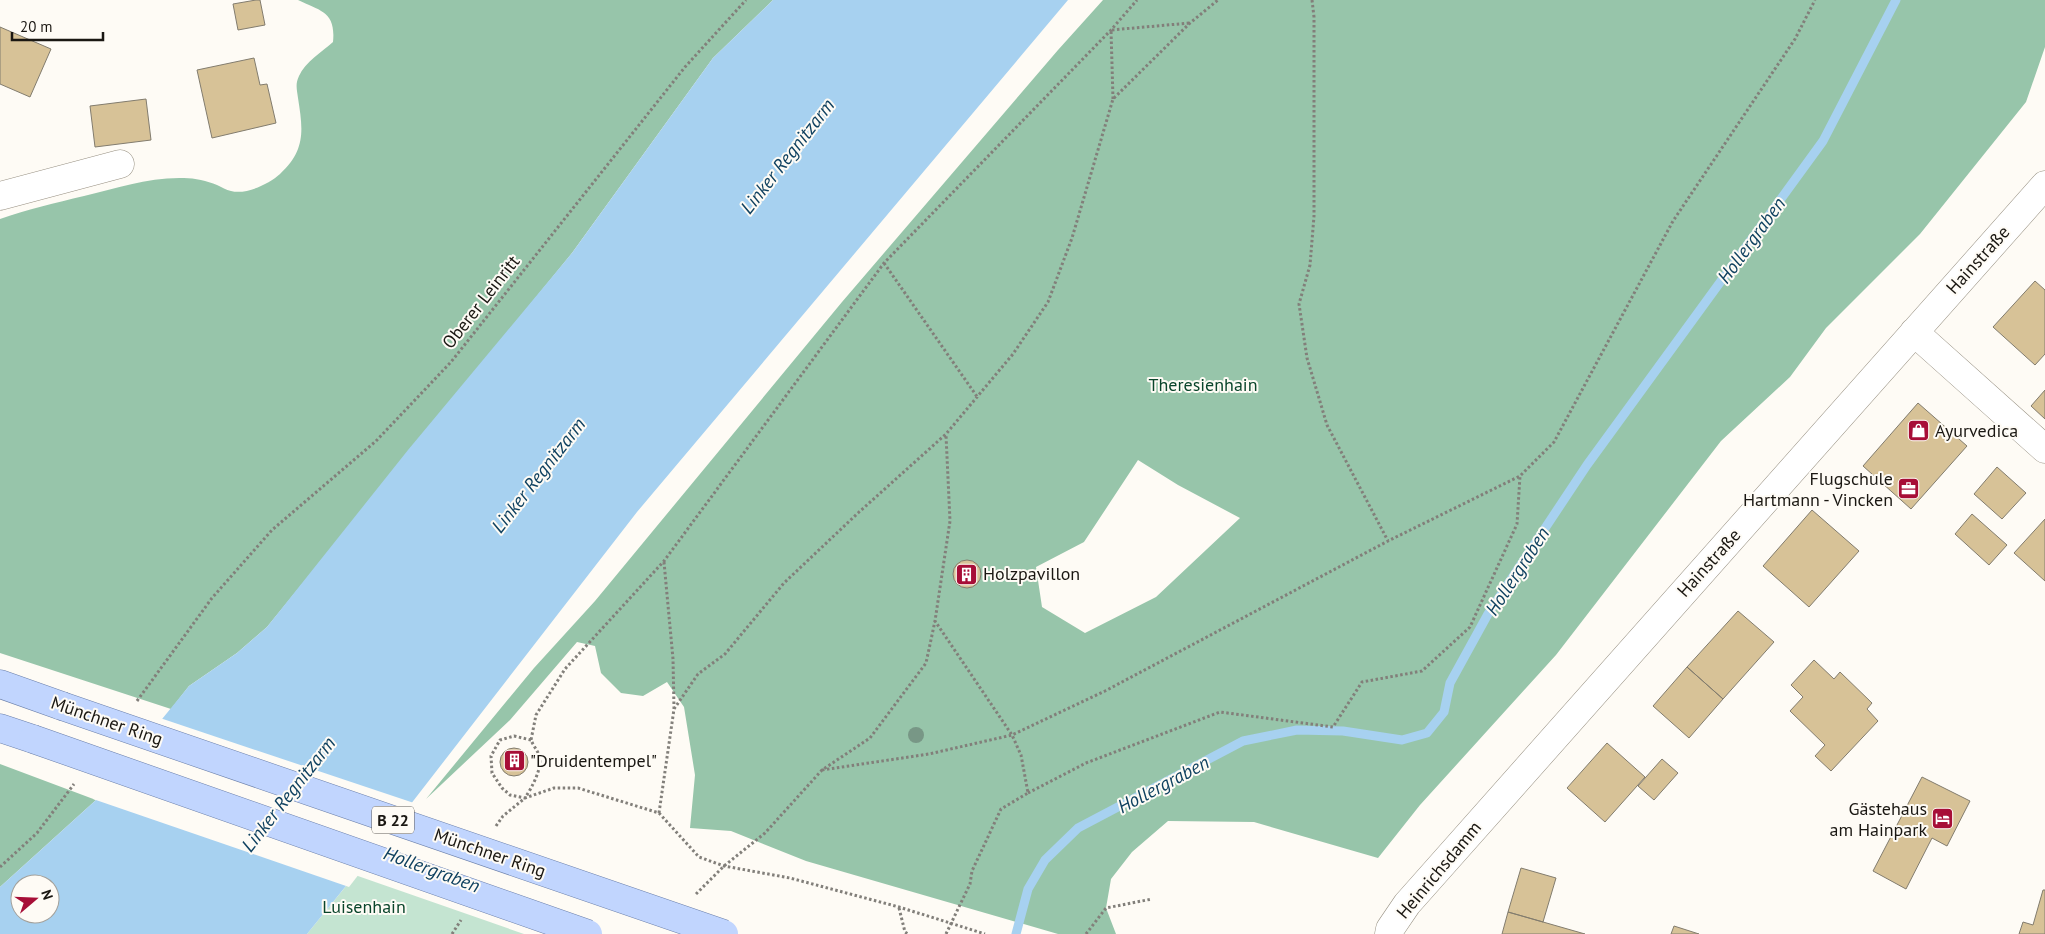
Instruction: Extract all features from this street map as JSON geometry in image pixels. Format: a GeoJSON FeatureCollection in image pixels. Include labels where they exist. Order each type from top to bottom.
{"type":"FeatureCollection","features":[{"type":"Feature","properties":{"kind":"main road","name":"Münchner Ring"},"geometry":{"type":"LineString","coordinates":[[0,684],[724,934]]}},
{"type":"Feature","properties":{"kind":"main road","name":"B 22"},"geometry":{"type":"LineString","coordinates":[[0,728],[588,934]]}},
{"type":"Feature","properties":{"kind":"street"},"geometry":{"type":"LineString","coordinates":[[0,196],[120,164]]}},
{"type":"Feature","properties":{"kind":"street","name":"Hainstraße"},"geometry":{"type":"LineString","coordinates":[[1493,807],[2045,185]]}},
{"type":"Feature","properties":{"kind":"street"},"geometry":{"type":"LineString","coordinates":[[1914,332],[2045,449]]}},
{"type":"Feature","properties":{"kind":"street","name":"Heinrichsdamm"},"geometry":{"type":"LineString","coordinates":[[1389,934],[1390,929],[1407,904],[1493,807]]}},
{"type":"Feature","properties":{"kind":"path","name":"Oberer Leinritt"},"geometry":{"type":"LineString","coordinates":[[212,598],[272,530],[376,442],[451,362],[685,67],[746,0]]}},
{"type":"Feature","properties":{"kind":"path"},"geometry":{"type":"LineString","coordinates":[[526,798],[537,772],[540,757],[531,740],[536,715],[565,669],[664,561],[884,263],[1111,30],[1137,0]]}},
{"type":"Feature","properties":{"kind":"path"},"geometry":{"type":"LineString","coordinates":[[1114,99],[1190,23],[1218,0]]}},
{"type":"Feature","properties":{"kind":"path"},"geometry":{"type":"LineString","coordinates":[[1312,0],[1314,17],[1314,216],[1310,265],[1298,304],[1307,358],[1327,425],[1388,541]]}},
{"type":"Feature","properties":{"kind":"path"},"geometry":{"type":"LineString","coordinates":[[822,770],[929,754],[1012,735],[1105,691],[1388,541],[1520,476],[1554,442],[1673,221],[1795,39],[1816,0]]}},
{"type":"Feature","properties":{"kind":"path"},"geometry":{"type":"LineString","coordinates":[[1111,30],[1190,23]]}},
{"type":"Feature","properties":{"kind":"path"},"geometry":{"type":"LineString","coordinates":[[674,709],[698,674],[725,654],[784,583],[946,434],[1013,354],[1048,302],[1072,238],[1114,99],[1111,30]]}},
{"type":"Feature","properties":{"kind":"path"},"geometry":{"type":"LineString","coordinates":[[884,263],[978,398]]}},
{"type":"Feature","properties":{"kind":"path"},"geometry":{"type":"LineString","coordinates":[[724,866],[765,833],[822,770],[870,738],[926,663],[935,620],[950,521],[946,434]]}},
{"type":"Feature","properties":{"kind":"path"},"geometry":{"type":"LineString","coordinates":[[946,934],[970,884],[972,871],[1001,809],[1028,793],[1086,763],[1220,712],[1333,727],[1362,682],[1422,671],[1470,627],[1517,524],[1520,476]]}},
{"type":"Feature","properties":{"kind":"path"},"geometry":{"type":"LineString","coordinates":[[659,812],[674,709],[673,659],[664,561]]}},
{"type":"Feature","properties":{"kind":"path"},"geometry":{"type":"LineString","coordinates":[[935,620],[1012,735],[1021,755],[1028,793]]}},
{"type":"Feature","properties":{"kind":"path"},"geometry":{"type":"LineString","coordinates":[[526,798],[510,795],[502,788],[492,773],[491,756],[500,740],[514,736],[531,740]]}},
{"type":"Feature","properties":{"kind":"path"},"geometry":{"type":"LineString","coordinates":[[492,832],[503,816],[526,798],[554,788],[578,788],[659,812],[699,857],[724,866],[790,878],[899,907],[985,934]]}},
{"type":"Feature","properties":{"kind":"path"},"geometry":{"type":"LineString","coordinates":[[0,867],[37,833]]}},
{"type":"Feature","properties":{"kind":"path"},"geometry":{"type":"LineString","coordinates":[[1086,934],[1106,908],[1152,900]]}},
{"type":"Feature","properties":{"kind":"path"},"geometry":{"type":"LineString","coordinates":[[899,907],[905,932],[908,934]]}},
{"type":"Feature","properties":{"kind":"green space"},"geometry":{"type":"Polygon","coordinates":[[[298,0],[773,0],[713,58],[572,253],[267,627],[237,653],[189,686],[171,709],[0,653],[0,219],[52,204],[158,179],[197,179],[229,191],[237,192],[257,188],[275,178],[294,156],[301,139],[297,87],[299,76],[309,62],[333,42],[332,24],[329,18],[320,10],[298,0]]]}},
{"type":"Feature","properties":{"kind":"green space","name":"Theresienhain"},"geometry":{"type":"Polygon","coordinates":[[[1103,0],[2045,0],[2045,47],[2026,102],[1920,234],[1826,328],[1790,377],[1721,441],[1556,655],[1420,805],[1378,858],[1254,822],[1168,821],[1132,852],[1111,879],[1106,908],[1116,934],[1058,934],[806,861],[731,831],[690,828],[695,775],[684,707],[667,682],[643,696],[621,693],[601,673],[595,646],[577,642],[510,720],[426,799],[534,668],[595,601],[842,302],[1103,0]],[[1138,460],[1084,542],[1036,567],[1042,607],[1085,633],[1156,597],[1240,518],[1178,485],[1138,460]]]}},
{"type":"Feature","properties":{"kind":"green space"},"geometry":{"type":"Polygon","coordinates":[[[0,764],[96,800],[14,874],[10,874],[10,878],[0,887],[0,764]]]}},
{"type":"Feature","properties":{"kind":"green space","name":"Luisenhain"},"geometry":{"type":"Polygon","coordinates":[[[355,875],[524,934],[307,934],[355,875]]]}},
{"type":"Feature","properties":{"kind":"water","name":"Linker Regnitzarm"},"geometry":{"type":"Polygon","coordinates":[[[773,0],[1068,0],[637,512],[376,849],[307,934],[0,934],[0,887],[10,878],[10,924],[60,924],[60,874],[14,874],[96,800],[189,686],[237,653],[267,627],[408,450],[572,253],[713,58],[773,0]]]}},
{"type":"Feature","properties":{"kind":"pier"},"geometry":{"type":"Polygon","coordinates":[[[160,718],[414,803],[349,887],[93,799],[160,718]]]}},
{"type":"Feature","properties":{"kind":"building"},"geometry":{"type":"Polygon","coordinates":[[[260,0],[265,25],[238,30],[233,4],[260,0]]]}},
{"type":"Feature","properties":{"kind":"building"},"geometry":{"type":"Polygon","coordinates":[[[0,27],[51,49],[30,97],[0,84],[0,27]]]}},
{"type":"Feature","properties":{"kind":"building"},"geometry":{"type":"Polygon","coordinates":[[[254,58],[260,85],[267,84],[276,123],[212,138],[197,70],[254,58]]]}},
{"type":"Feature","properties":{"kind":"building"},"geometry":{"type":"Polygon","coordinates":[[[146,99],[151,140],[95,147],[90,106],[146,99]]]}},
{"type":"Feature","properties":{"kind":"building"},"geometry":{"type":"Polygon","coordinates":[[[2035,281],[2045,290],[2045,354],[2035,365],[1993,327],[2035,281]]]}},
{"type":"Feature","properties":{"kind":"building"},"geometry":{"type":"Polygon","coordinates":[[[2045,390],[2045,419],[2031,406],[2045,390]]]}},
{"type":"Feature","properties":{"kind":"building"},"geometry":{"type":"Polygon","coordinates":[[[1918,403],[1967,446],[1911,509],[1863,466],[1918,403]]]}},
{"type":"Feature","properties":{"kind":"building"},"geometry":{"type":"Polygon","coordinates":[[[1997,467],[2026,493],[2002,519],[1974,494],[1997,467]]]}},
{"type":"Feature","properties":{"kind":"building"},"geometry":{"type":"Polygon","coordinates":[[[1812,510],[1859,551],[1809,607],[1763,566],[1812,510]]]}},
{"type":"Feature","properties":{"kind":"building"},"geometry":{"type":"Polygon","coordinates":[[[1972,514],[2007,545],[1989,565],[1955,534],[1972,514]]]}},
{"type":"Feature","properties":{"kind":"building"},"geometry":{"type":"Polygon","coordinates":[[[2045,519],[2045,581],[2014,553],[2045,519]]]}},
{"type":"Feature","properties":{"kind":"building","name":"Holzpavillon"},"geometry":{"type":"Polygon","coordinates":[[[967,560],[977,564],[981,574],[977,584],[967,588],[957,584],[953,574],[957,564],[967,560]]]}},
{"type":"Feature","properties":{"kind":"building"},"geometry":{"type":"Polygon","coordinates":[[[1738,611],[1774,642],[1723,699],[1687,667],[1738,611]]]}},
{"type":"Feature","properties":{"kind":"building"},"geometry":{"type":"Polygon","coordinates":[[[1814,660],[1834,679],[1840,672],[1872,703],[1867,709],[1878,721],[1831,771],[1815,756],[1825,745],[1790,711],[1803,697],[1791,685],[1814,660]]]}},
{"type":"Feature","properties":{"kind":"building"},"geometry":{"type":"Polygon","coordinates":[[[1687,667],[1723,699],[1689,738],[1653,706],[1687,667]]]}},
{"type":"Feature","properties":{"kind":"building"},"geometry":{"type":"Polygon","coordinates":[[[1607,743],[1645,777],[1605,822],[1567,788],[1607,743]]]}},
{"type":"Feature","properties":{"kind":"building","name":"\"Druidentempel\""},"geometry":{"type":"Polygon","coordinates":[[[514,748],[524,752],[528,762],[524,772],[514,776],[504,772],[500,762],[504,752],[514,748]]]}},
{"type":"Feature","properties":{"kind":"building"},"geometry":{"type":"Polygon","coordinates":[[[1662,759],[1678,773],[1654,800],[1638,786],[1662,759]]]}},
{"type":"Feature","properties":{"kind":"building"},"geometry":{"type":"Polygon","coordinates":[[[1922,777],[1970,801],[1947,846],[1932,838],[1906,889],[1873,871],[1922,777]]]}},
{"type":"Feature","properties":{"kind":"building"},"geometry":{"type":"Polygon","coordinates":[[[1521,868],[1556,878],[1543,922],[1508,912],[1521,868]]]}},
{"type":"Feature","properties":{"kind":"building"},"geometry":{"type":"Polygon","coordinates":[[[2043,890],[2045,890],[2045,934],[2019,934],[2023,922],[2033,925],[2043,890]]]}},
{"type":"Feature","properties":{"kind":"building"},"geometry":{"type":"Polygon","coordinates":[[[1508,912],[1585,934],[1502,934],[1508,912]]]}},
{"type":"Feature","properties":{"kind":"building"},"geometry":{"type":"Polygon","coordinates":[[[1674,926],[1699,934],[1671,934],[1674,926]]]}},
{"type":"Feature","properties":{"kind":"waterway","name":"Hollergraben"},"geometry":{"type":"LineString","coordinates":[[1016,934],[1028,889],[1045,860],[1078,828],[1243,741],[1297,730],[1343,731],[1402,740],[1427,733],[1444,712],[1450,683],[1488,614],[1587,465],[1823,141],[1896,0]]}},
{"type":"Feature","properties":{"kind":"place","name":"Ayurvedica"},"geometry":{"type":"Point","coordinates":[1919,431]}},
{"type":"Feature","properties":{"kind":"place","name":"Flugschule Hartmann - Vincken"},"geometry":{"type":"Point","coordinates":[1909,489]}},
{"type":"Feature","properties":{"kind":"place","name":"Holzpavillon"},"geometry":{"type":"Point","coordinates":[967,574]}},
{"type":"Feature","properties":{"kind":"place","name":"\"Druidentempel\""},"geometry":{"type":"Point","coordinates":[514,761]}},
{"type":"Feature","properties":{"kind":"place","name":"Gästehaus am Hainpark"},"geometry":{"type":"Point","coordinates":[1943,819]}}]}
